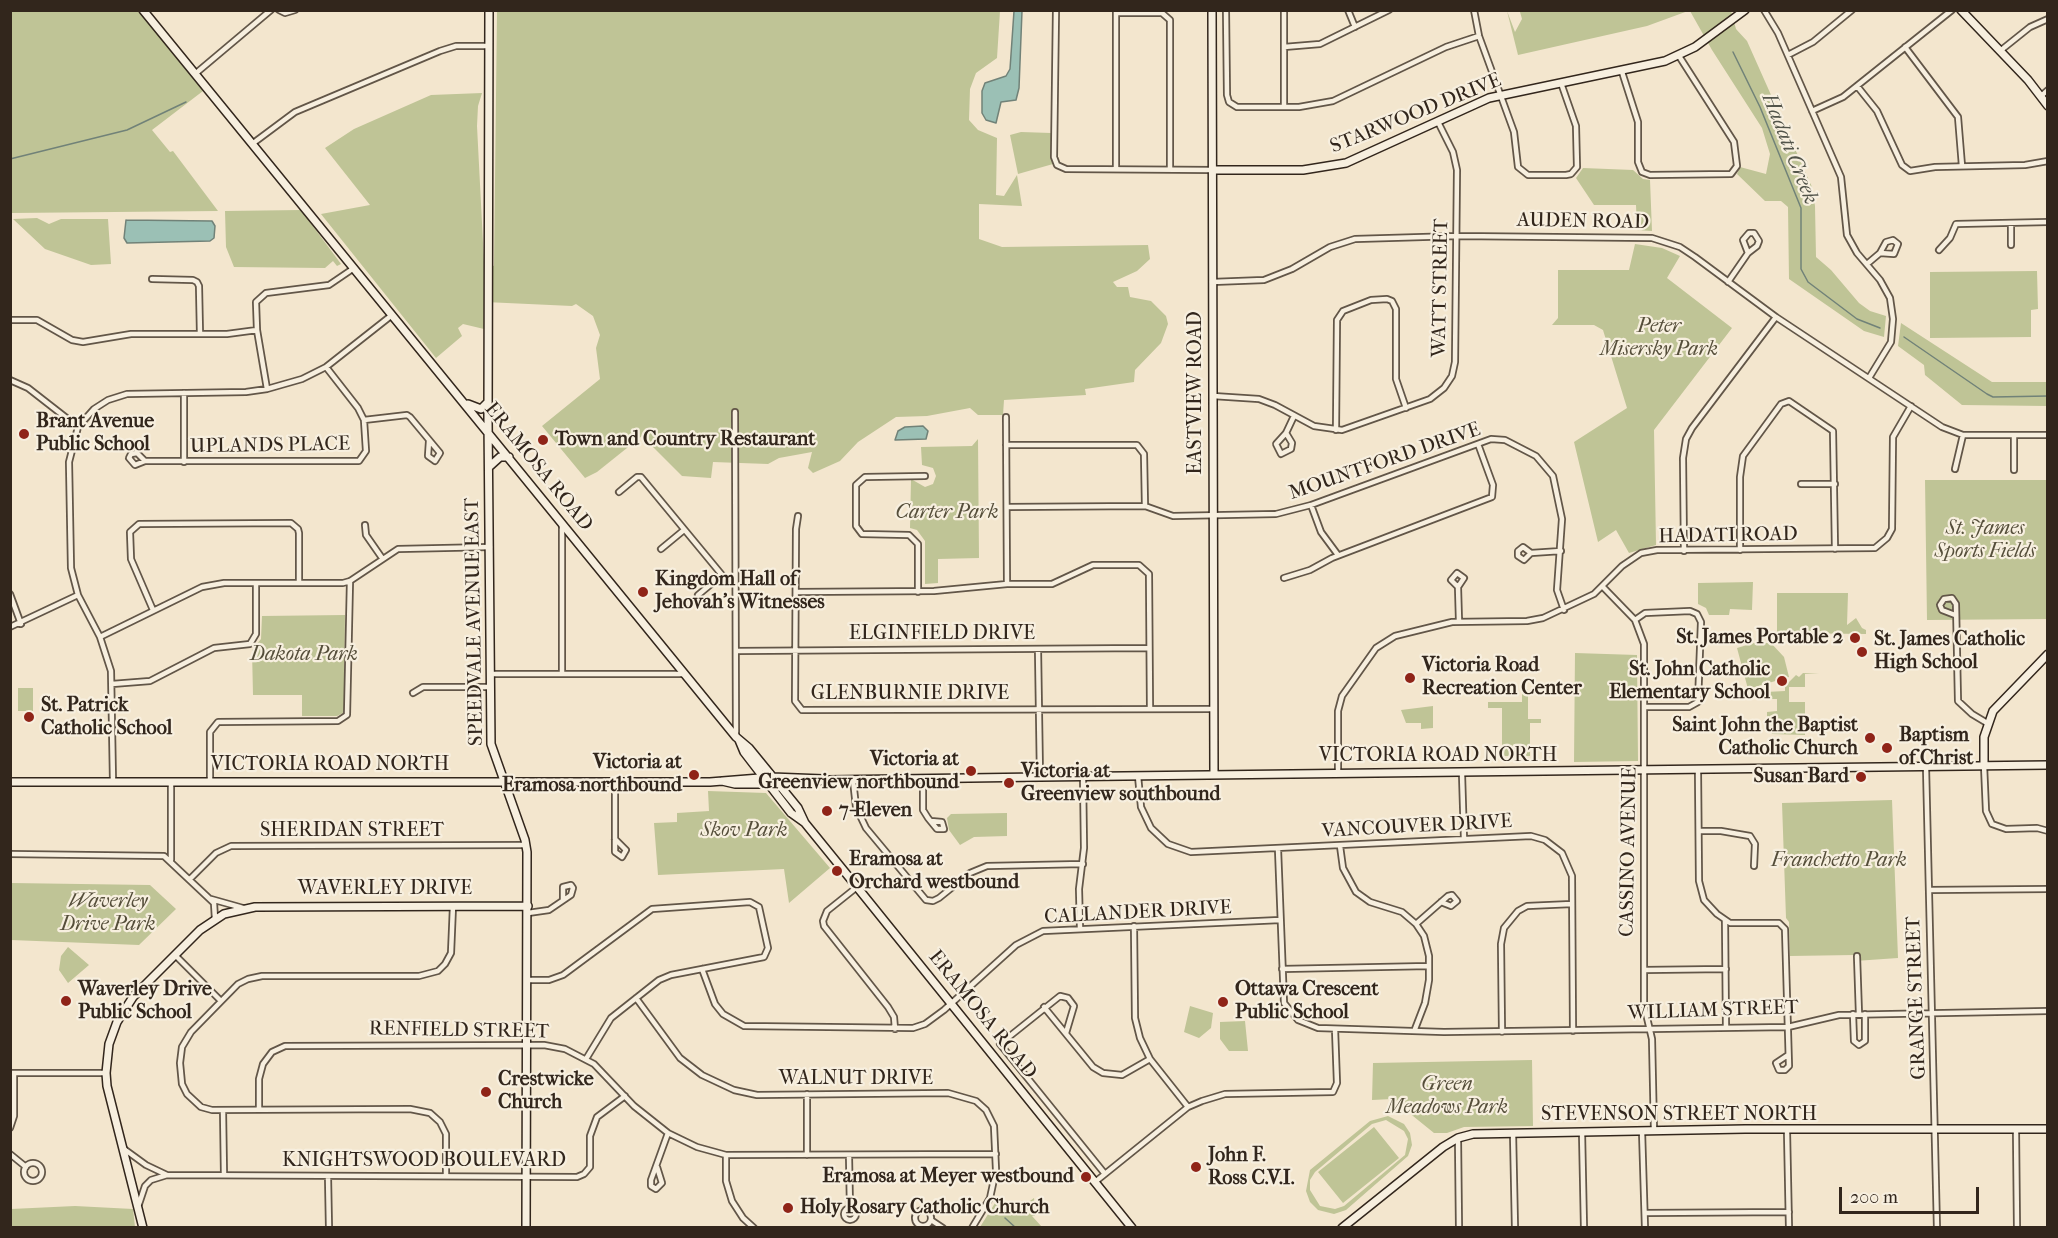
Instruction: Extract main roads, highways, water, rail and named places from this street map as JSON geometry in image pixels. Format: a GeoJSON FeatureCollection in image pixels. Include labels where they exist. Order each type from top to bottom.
{"type":"FeatureCollection","features":[{"type":"Feature","properties":{"kind":"main road","name":"ERAMOSA ROAD"},"geometry":{"type":"LineString","coordinates":[[143,10],[737,738],[749,760],[791,813],[804,823]]}},
{"type":"Feature","properties":{"kind":"main road","name":"SPEEDVALE AVENUE EAST"},"geometry":{"type":"LineString","coordinates":[[489,10],[491,744],[526,845],[528,909],[526,1227]]}},
{"type":"Feature","properties":{"kind":"main road","name":"EASTVIEW ROAD"},"geometry":{"type":"LineString","coordinates":[[1212,10],[1214,775]]}},
{"type":"Feature","properties":{"kind":"main road","name":"STARWOOD DRIVE"},"geometry":{"type":"LineString","coordinates":[[1213,170],[1303,170],[1338,165],[1370,154],[1500,95],[1622,72],[1679,56],[1712,36],[1744,10]]}},
{"type":"Feature","properties":{"kind":"main road"},"geometry":{"type":"LineString","coordinates":[[1961,10],[2048,106]]}},
{"type":"Feature","properties":{"kind":"main road"},"geometry":{"type":"LineString","coordinates":[[463,400],[477,409],[485,407],[489,402]]}},
{"type":"Feature","properties":{"kind":"main road"},"geometry":{"type":"LineString","coordinates":[[489,467],[500,457],[509,457]]}},
{"type":"Feature","properties":{"kind":"main road"},"geometry":{"type":"LineString","coordinates":[[1984,765],[1987,723],[2001,700],[2048,654]]}},
{"type":"Feature","properties":{"kind":"main road","name":"ERAMOSA ROAD"},"geometry":{"type":"LineString","coordinates":[[737,738],[749,748],[792,801],[804,823],[1132,1227]]}},
{"type":"Feature","properties":{"kind":"main road"},"geometry":{"type":"LineString","coordinates":[[739,778],[748,772],[749,760]]}},
{"type":"Feature","properties":{"kind":"main road","name":"VICTORIA ROAD NORTH"},"geometry":{"type":"LineString","coordinates":[[722,781],[735,784],[778,784],[828,780],[1083,776],[1462,774],[2048,765]]}},
{"type":"Feature","properties":{"kind":"main road","name":"VICTORIA ROAD NORTH"},"geometry":{"type":"LineString","coordinates":[[10,782],[615,782],[722,781],[763,777],[812,777],[828,780]]}},
{"type":"Feature","properties":{"kind":"main road"},"geometry":{"type":"LineString","coordinates":[[792,801],[792,790],[799,783]]}},
{"type":"Feature","properties":{"kind":"main road","name":"WAVERLEY DRIVE"},"geometry":{"type":"LineString","coordinates":[[143,1227],[105,1072],[111,1036],[123,1010],[133,997],[215,919],[243,908],[453,906],[528,909]]}},
{"type":"Feature","properties":{"kind":"main road","name":"STEVENSON STREET NORTH"},"geometry":{"type":"LineString","coordinates":[[1342,1227],[1443,1147],[1458,1138],[1473,1134],[1654,1130],[2048,1129]]}},
{"type":"Feature","properties":{"kind":"water"},"geometry":{"type":"Polygon","coordinates":[[[1014,11],[1022,11],[1019,88],[1016,100],[1001,102],[996,123],[986,120],[982,113],[982,91],[985,83],[1006,76],[1010,69],[1014,11]]]}},
{"type":"Feature","properties":{"kind":"water"},"geometry":{"type":"Polygon","coordinates":[[[126,220],[212,221],[215,226],[214,238],[210,241],[127,243],[124,238],[126,220]]]}},
{"type":"Feature","properties":{"kind":"water"},"geometry":{"type":"Polygon","coordinates":[[[923,426],[928,431],[926,439],[895,440],[898,431],[905,427],[923,426]]]}},
{"type":"Feature","properties":{"kind":"waterway","name":"Hadati Creek"},"geometry":{"type":"LineString","coordinates":[[1733,52],[1760,107],[1801,208],[1801,269],[1808,282],[1857,319],[1880,328]]}},
{"type":"Feature","properties":{"kind":"waterway"},"geometry":{"type":"LineString","coordinates":[[10,159],[127,130],[186,102]]}},
{"type":"Feature","properties":{"kind":"waterway","name":"Hadati Creek"},"geometry":{"type":"LineString","coordinates":[[1904,337],[1993,397],[2048,396]]}},
{"type":"Feature","properties":{"kind":"waterway"},"geometry":{"type":"LineString","coordinates":[[1005,1218],[1016,1228]]}},
{"type":"Feature","properties":{"kind":"place","name":"Brant Avenue Public School"},"geometry":{"type":"Point","coordinates":[24,434]}},
{"type":"Feature","properties":{"kind":"place","name":"Town and Country Restaurant"},"geometry":{"type":"Point","coordinates":[543,440]}},
{"type":"Feature","properties":{"kind":"place","name":"Kingdom Hall of Jehovah's Witnesses"},"geometry":{"type":"Point","coordinates":[643,592]}},
{"type":"Feature","properties":{"kind":"place","name":"St. James Portable 2"},"geometry":{"type":"Point","coordinates":[1855,638]}},
{"type":"Feature","properties":{"kind":"place","name":"St. James Catholic High School"},"geometry":{"type":"Point","coordinates":[1862,652]}},
{"type":"Feature","properties":{"kind":"place","name":"Victoria Road Recreation Center"},"geometry":{"type":"Point","coordinates":[1410,678]}},
{"type":"Feature","properties":{"kind":"place","name":"St. John Catholic Elementary School"},"geometry":{"type":"Point","coordinates":[1782,681]}},
{"type":"Feature","properties":{"kind":"place","name":"St. Patrick Catholic School"},"geometry":{"type":"Point","coordinates":[29,717]}},
{"type":"Feature","properties":{"kind":"place","name":"Saint John the Baptist Catholic Church"},"geometry":{"type":"Point","coordinates":[1870,738]}},
{"type":"Feature","properties":{"kind":"place","name":"Baptism of Christ"},"geometry":{"type":"Point","coordinates":[1887,748]}},
{"type":"Feature","properties":{"kind":"place","name":"Victoria at Greenview northbound"},"geometry":{"type":"Point","coordinates":[971,771]}},
{"type":"Feature","properties":{"kind":"place","name":"Victoria at Eramosa northbound"},"geometry":{"type":"Point","coordinates":[694,775]}},
{"type":"Feature","properties":{"kind":"place","name":"Susan Bard"},"geometry":{"type":"Point","coordinates":[1861,777]}},
{"type":"Feature","properties":{"kind":"place","name":"Victoria at Greenview southbound"},"geometry":{"type":"Point","coordinates":[1009,783]}},
{"type":"Feature","properties":{"kind":"place","name":"7-Eleven"},"geometry":{"type":"Point","coordinates":[827,811]}},
{"type":"Feature","properties":{"kind":"place","name":"Eramosa at Orchard westbound"},"geometry":{"type":"Point","coordinates":[837,871]}},
{"type":"Feature","properties":{"kind":"place","name":"Waverley Drive Public School"},"geometry":{"type":"Point","coordinates":[66,1001]}},
{"type":"Feature","properties":{"kind":"place","name":"Ottawa Crescent Public School"},"geometry":{"type":"Point","coordinates":[1223,1002]}},
{"type":"Feature","properties":{"kind":"place","name":"Crestwicke Church"},"geometry":{"type":"Point","coordinates":[486,1092]}},
{"type":"Feature","properties":{"kind":"place","name":"John F. Ross C.V.I."},"geometry":{"type":"Point","coordinates":[1196,1167]}},
{"type":"Feature","properties":{"kind":"place","name":"Eramosa at Meyer westbound"},"geometry":{"type":"Point","coordinates":[1086,1177]}},
{"type":"Feature","properties":{"kind":"place","name":"Holy Rosary Catholic Church"},"geometry":{"type":"Point","coordinates":[788,1208]}},
{"type":"Feature","properties":{"kind":"park label","name":"Peter Misersky Park"},"geometry":{"type":"Point","coordinates":[1659,338]}},
{"type":"Feature","properties":{"kind":"park label","name":"Carter Park"},"geometry":{"type":"Point","coordinates":[947,513]}},
{"type":"Feature","properties":{"kind":"park label","name":"St. James Sports Fields"},"geometry":{"type":"Point","coordinates":[1985,540]}},
{"type":"Feature","properties":{"kind":"park label","name":"Dakota Park"},"geometry":{"type":"Point","coordinates":[304,655]}},
{"type":"Feature","properties":{"kind":"park label","name":"Skov Park"},"geometry":{"type":"Point","coordinates":[744,831]}},
{"type":"Feature","properties":{"kind":"park label","name":"Franchetto Park"},"geometry":{"type":"Point","coordinates":[1839,861]}},
{"type":"Feature","properties":{"kind":"park label","name":"Waverley Drive Park"},"geometry":{"type":"Point","coordinates":[108,914]}},
{"type":"Feature","properties":{"kind":"park label","name":"Green Meadows Park"},"geometry":{"type":"Point","coordinates":[1447,1096]}}]}
